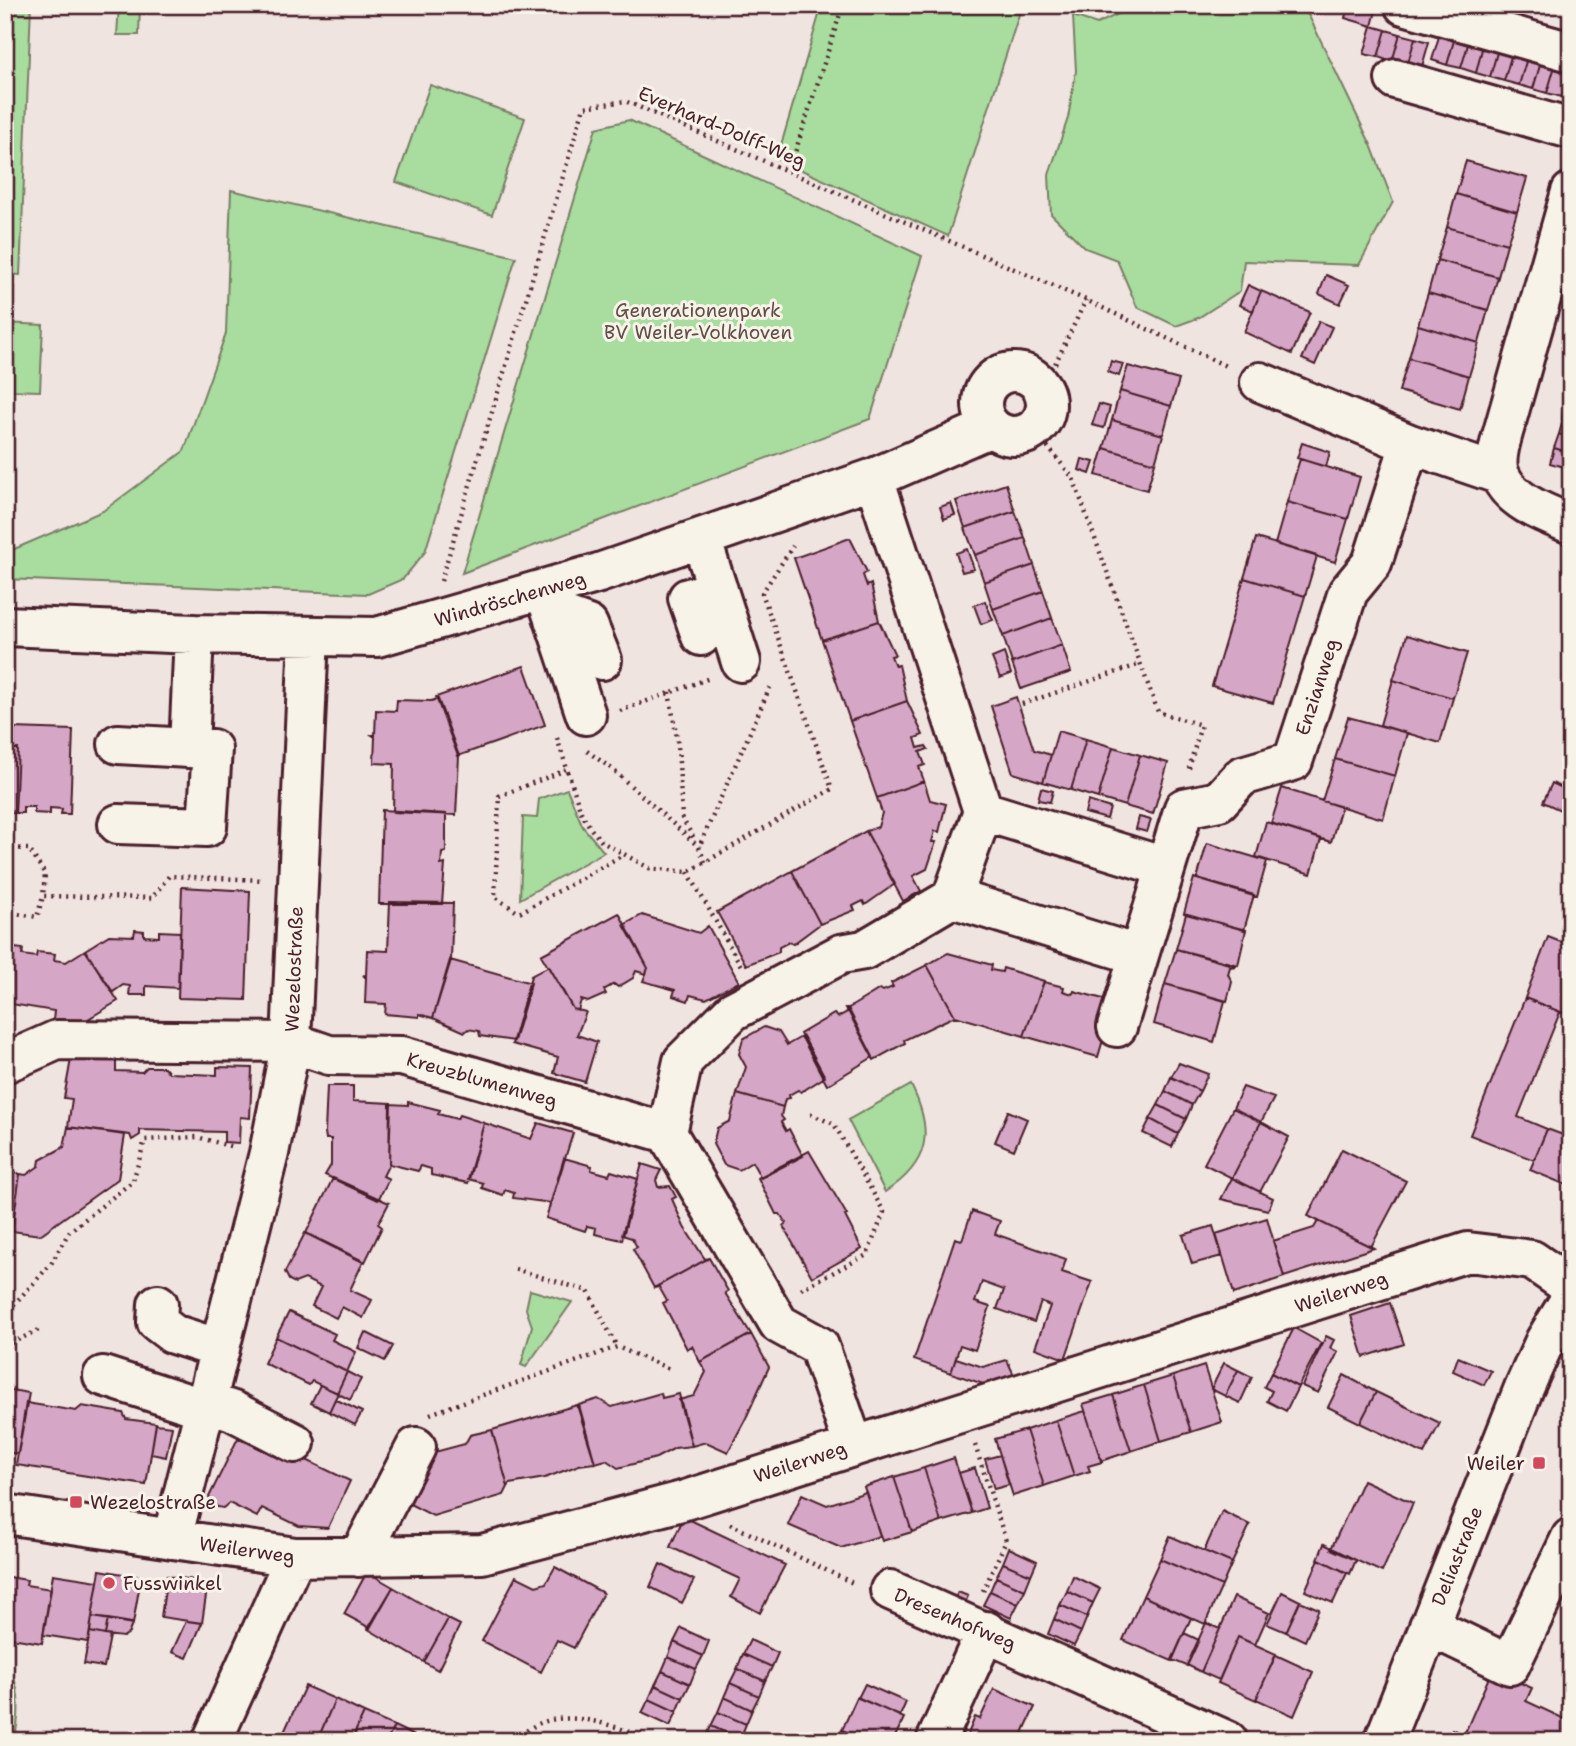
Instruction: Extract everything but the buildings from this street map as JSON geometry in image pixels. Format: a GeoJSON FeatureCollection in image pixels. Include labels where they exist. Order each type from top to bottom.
{"type":"FeatureCollection","features":[{"type":"Feature","properties":{"kind":"street"},"geometry":{"type":"LineString","coordinates":[[1404,5],[1571,52]]}},
{"type":"Feature","properties":{"kind":"street"},"geometry":{"type":"LineString","coordinates":[[1395,79],[1571,129]]}},
{"type":"Feature","properties":{"kind":"street"},"geometry":{"type":"LineString","coordinates":[[1498,474],[1499,449],[1571,192]]}},
{"type":"Feature","properties":{"kind":"street"},"geometry":{"type":"LineString","coordinates":[[1006,373],[1021,373],[1032,377],[1043,389],[1045,412],[1034,430],[1012,437],[991,427],[984,418],[981,401],[985,388],[997,377],[1006,373]]}},
{"type":"Feature","properties":{"kind":"street"},"geometry":{"type":"LineString","coordinates":[[1260,382],[1410,444],[1498,474],[1508,487],[1534,509],[1571,524]]}},
{"type":"Feature","properties":{"kind":"street","name":"Windröschenweg"},"geometry":{"type":"LineString","coordinates":[[5,626],[194,634],[377,637],[429,622],[548,601],[701,538],[874,478],[991,427]]}},
{"type":"Feature","properties":{"kind":"street","name":"Enzianweg"},"geometry":{"type":"LineString","coordinates":[[1184,808],[1219,801],[1242,776],[1293,761],[1348,592],[1372,563],[1410,444]]}},
{"type":"Feature","properties":{"kind":"street"},"geometry":{"type":"LineString","coordinates":[[853,1444],[818,1346],[779,1324],[667,1133],[683,1061],[733,1011],[841,954],[864,950],[952,898],[983,811],[874,478]]}},
{"type":"Feature","properties":{"kind":"street"},"geometry":{"type":"LineString","coordinates":[[701,538],[718,590],[752,667]]}},
{"type":"Feature","properties":{"kind":"street"},"geometry":{"type":"LineString","coordinates":[[701,636],[688,598],[718,590]]}},
{"type":"Feature","properties":{"kind":"street"},"geometry":{"type":"LineString","coordinates":[[548,601],[588,625],[602,660]]}},
{"type":"Feature","properties":{"kind":"street"},"geometry":{"type":"LineString","coordinates":[[548,601],[577,729]]}},
{"type":"Feature","properties":{"kind":"street"},"geometry":{"type":"LineString","coordinates":[[189,748],[194,634]]}},
{"type":"Feature","properties":{"kind":"street","name":"Wezelostraße"},"geometry":{"type":"LineString","coordinates":[[172,1539],[269,1153],[291,1042],[309,636]]}},
{"type":"Feature","properties":{"kind":"street"},"geometry":{"type":"LineString","coordinates":[[118,744],[212,749],[207,827],[118,824]]}},
{"type":"Feature","properties":{"kind":"street"},"geometry":{"type":"LineString","coordinates":[[1117,1027],[1184,808]]}},
{"type":"Feature","properties":{"kind":"street"},"geometry":{"type":"LineString","coordinates":[[983,811],[1165,867]]}},
{"type":"Feature","properties":{"kind":"street"},"geometry":{"type":"LineString","coordinates":[[952,898],[1138,955]]}},
{"type":"Feature","properties":{"kind":"street","name":"Kreuzblumenweg"},"geometry":{"type":"LineString","coordinates":[[5,1063],[57,1040],[291,1042],[329,1055],[402,1056],[667,1133]]}},
{"type":"Feature","properties":{"kind":"street","name":"Weilerweg"},"geometry":{"type":"LineString","coordinates":[[5,1514],[295,1557],[482,1554],[682,1502],[853,1444],[1468,1252],[1532,1260],[1571,1287]]}},
{"type":"Feature","properties":{"kind":"street","name":"Deliastraße"},"geometry":{"type":"LineString","coordinates":[[1384,1741],[1524,1388],[1545,1341],[1571,1298]]}},
{"type":"Feature","properties":{"kind":"street"},"geometry":{"type":"LineString","coordinates":[[158,1304],[158,1322],[173,1334],[220,1349]]}},
{"type":"Feature","properties":{"kind":"street"},"geometry":{"type":"LineString","coordinates":[[103,1376],[206,1406],[233,1411],[295,1443]]}},
{"type":"Feature","properties":{"kind":"street"},"geometry":{"type":"LineString","coordinates":[[359,1557],[419,1432]]}},
{"type":"Feature","properties":{"kind":"street"},"geometry":{"type":"LineString","coordinates":[[1429,1626],[1510,1665],[1571,1538]]}},
{"type":"Feature","properties":{"kind":"street"},"geometry":{"type":"LineString","coordinates":[[212,1741],[295,1557]]}},
{"type":"Feature","properties":{"kind":"street","name":"Dresenhofweg"},"geometry":{"type":"LineString","coordinates":[[890,1590],[1228,1741]]}},
{"type":"Feature","properties":{"kind":"street"},"geometry":{"type":"LineString","coordinates":[[936,1741],[977,1628]]}},
{"type":"Feature","properties":{"kind":"path"},"geometry":{"type":"LineString","coordinates":[[789,172],[843,5]]}},
{"type":"Feature","properties":{"kind":"path","name":"Everhard-Dolff-Weg"},"geometry":{"type":"LineString","coordinates":[[429,622],[584,107],[625,101],[1086,300],[1260,382]]}},
{"type":"Feature","properties":{"kind":"path"},"geometry":{"type":"LineString","coordinates":[[1043,389],[1086,300]]}},
{"type":"Feature","properties":{"kind":"path"},"geometry":{"type":"LineString","coordinates":[[1034,430],[1073,478],[1158,712],[1201,725],[1182,794],[1184,808]]}},
{"type":"Feature","properties":{"kind":"path"},"geometry":{"type":"LineString","coordinates":[[577,729],[566,771],[591,829],[602,842],[649,868],[688,872],[832,789],[762,593],[824,496]]}},
{"type":"Feature","properties":{"kind":"path"},"geometry":{"type":"LineString","coordinates":[[779,664],[783,652]]}},
{"type":"Feature","properties":{"kind":"path"},"geometry":{"type":"LineString","coordinates":[[577,729],[670,692],[752,667],[783,652]]}},
{"type":"Feature","properties":{"kind":"path"},"geometry":{"type":"LineString","coordinates":[[1022,704],[1140,664]]}},
{"type":"Feature","properties":{"kind":"path"},"geometry":{"type":"LineString","coordinates":[[698,847],[752,667]]}},
{"type":"Feature","properties":{"kind":"path"},"geometry":{"type":"LineString","coordinates":[[670,692],[678,745],[682,818],[705,863]]}},
{"type":"Feature","properties":{"kind":"path"},"geometry":{"type":"LineString","coordinates":[[577,729],[612,769],[698,847]]}},
{"type":"Feature","properties":{"kind":"path"},"geometry":{"type":"LineString","coordinates":[[566,771],[499,796],[495,897],[519,913],[624,854]]}},
{"type":"Feature","properties":{"kind":"path"},"geometry":{"type":"LineString","coordinates":[[5,848],[29,849],[45,874],[37,917],[5,912]]}},
{"type":"Feature","properties":{"kind":"path"},"geometry":{"type":"LineString","coordinates":[[688,872],[759,997]]}},
{"type":"Feature","properties":{"kind":"path"},"geometry":{"type":"LineString","coordinates":[[43,896],[152,898],[169,876],[298,881]]}},
{"type":"Feature","properties":{"kind":"path"},"geometry":{"type":"LineString","coordinates":[[768,1307],[866,1255],[884,1212],[834,1124],[810,1115]]}},
{"type":"Feature","properties":{"kind":"path"},"geometry":{"type":"LineString","coordinates":[[5,1323],[7,1312],[51,1264],[69,1232],[133,1181],[145,1140],[197,1137],[269,1153]]}},
{"type":"Feature","properties":{"kind":"path"},"geometry":{"type":"LineString","coordinates":[[515,1269],[588,1291],[617,1346],[670,1369]]}},
{"type":"Feature","properties":{"kind":"path"},"geometry":{"type":"LineString","coordinates":[[5,1346],[41,1328]]}},
{"type":"Feature","properties":{"kind":"path"},"geometry":{"type":"LineString","coordinates":[[419,1432],[617,1346]]}},
{"type":"Feature","properties":{"kind":"path"},"geometry":{"type":"LineString","coordinates":[[963,1411],[1006,1541],[977,1628]]}},
{"type":"Feature","properties":{"kind":"path","name":"Dresenhofweg"},"geometry":{"type":"LineString","coordinates":[[682,1502],[862,1587],[890,1590]]}},
{"type":"Feature","properties":{"kind":"path"},"geometry":{"type":"LineString","coordinates":[[517,1741],[525,1730],[555,1720],[591,1721],[622,1728],[651,1741]]}},
{"type":"Feature","properties":{"kind":"green space"},"geometry":{"type":"Polygon","coordinates":[[[5,5],[31,5],[20,275],[5,274],[5,5]]]}},
{"type":"Feature","properties":{"kind":"green space"},"geometry":{"type":"Polygon","coordinates":[[[119,5],[140,5],[139,35],[117,35],[119,5]]]}},
{"type":"Feature","properties":{"kind":"green space"},"geometry":{"type":"Polygon","coordinates":[[[822,5],[1022,5],[948,236],[777,159],[822,5]]]}},
{"type":"Feature","properties":{"kind":"green space"},"geometry":{"type":"Polygon","coordinates":[[[1137,5],[1297,5],[1309,16],[1371,145],[1393,202],[1359,265],[1244,261],[1240,291],[1198,318],[1176,326],[1137,307],[1117,260],[1085,248],[1051,214],[1049,175],[1068,118],[1076,71],[1073,16],[1097,24],[1137,5]]]}},
{"type":"Feature","properties":{"kind":"green space"},"geometry":{"type":"Polygon","coordinates":[[[430,85],[525,118],[492,215],[396,182],[430,85]]]}},
{"type":"Feature","properties":{"kind":"green space","name":"Generationenpark BV Weiler-Volkhoven"},"geometry":{"type":"Polygon","coordinates":[[[629,120],[922,256],[870,419],[462,573],[596,128],[629,120]]]}},
{"type":"Feature","properties":{"kind":"green space"},"geometry":{"type":"Polygon","coordinates":[[[231,190],[516,257],[425,552],[403,579],[368,594],[5,579],[5,553],[103,511],[184,451],[226,333],[231,190]]]}},
{"type":"Feature","properties":{"kind":"green space"},"geometry":{"type":"Polygon","coordinates":[[[5,323],[43,325],[40,391],[5,390],[5,323]]]}},
{"type":"Feature","properties":{"kind":"green space"},"geometry":{"type":"Polygon","coordinates":[[[567,789],[583,827],[604,852],[520,899],[523,817],[537,818],[539,799],[567,789]]]}},
{"type":"Feature","properties":{"kind":"green space"},"geometry":{"type":"Polygon","coordinates":[[[911,1085],[923,1117],[923,1145],[911,1170],[885,1192],[848,1120],[911,1085]]]}},
{"type":"Feature","properties":{"kind":"green space"},"geometry":{"type":"Polygon","coordinates":[[[530,1290],[572,1302],[526,1367],[521,1365],[532,1326],[526,1309],[530,1290]]]}},
{"type":"Feature","properties":{"kind":"green space"},"geometry":{"type":"Polygon","coordinates":[[[5,1669],[11,1674],[17,1692],[18,1714],[13,1741],[5,1741],[5,1669]]]}},
{"type":"Feature","properties":{"kind":"place","name":"Weiler"},"geometry":{"type":"Point","coordinates":[1539,1463]}},
{"type":"Feature","properties":{"kind":"place","name":"Wezelostraße"},"geometry":{"type":"Point","coordinates":[76,1502]}},
{"type":"Feature","properties":{"kind":"place","name":"Fusswinkel"},"geometry":{"type":"Point","coordinates":[109,1583]}}]}
